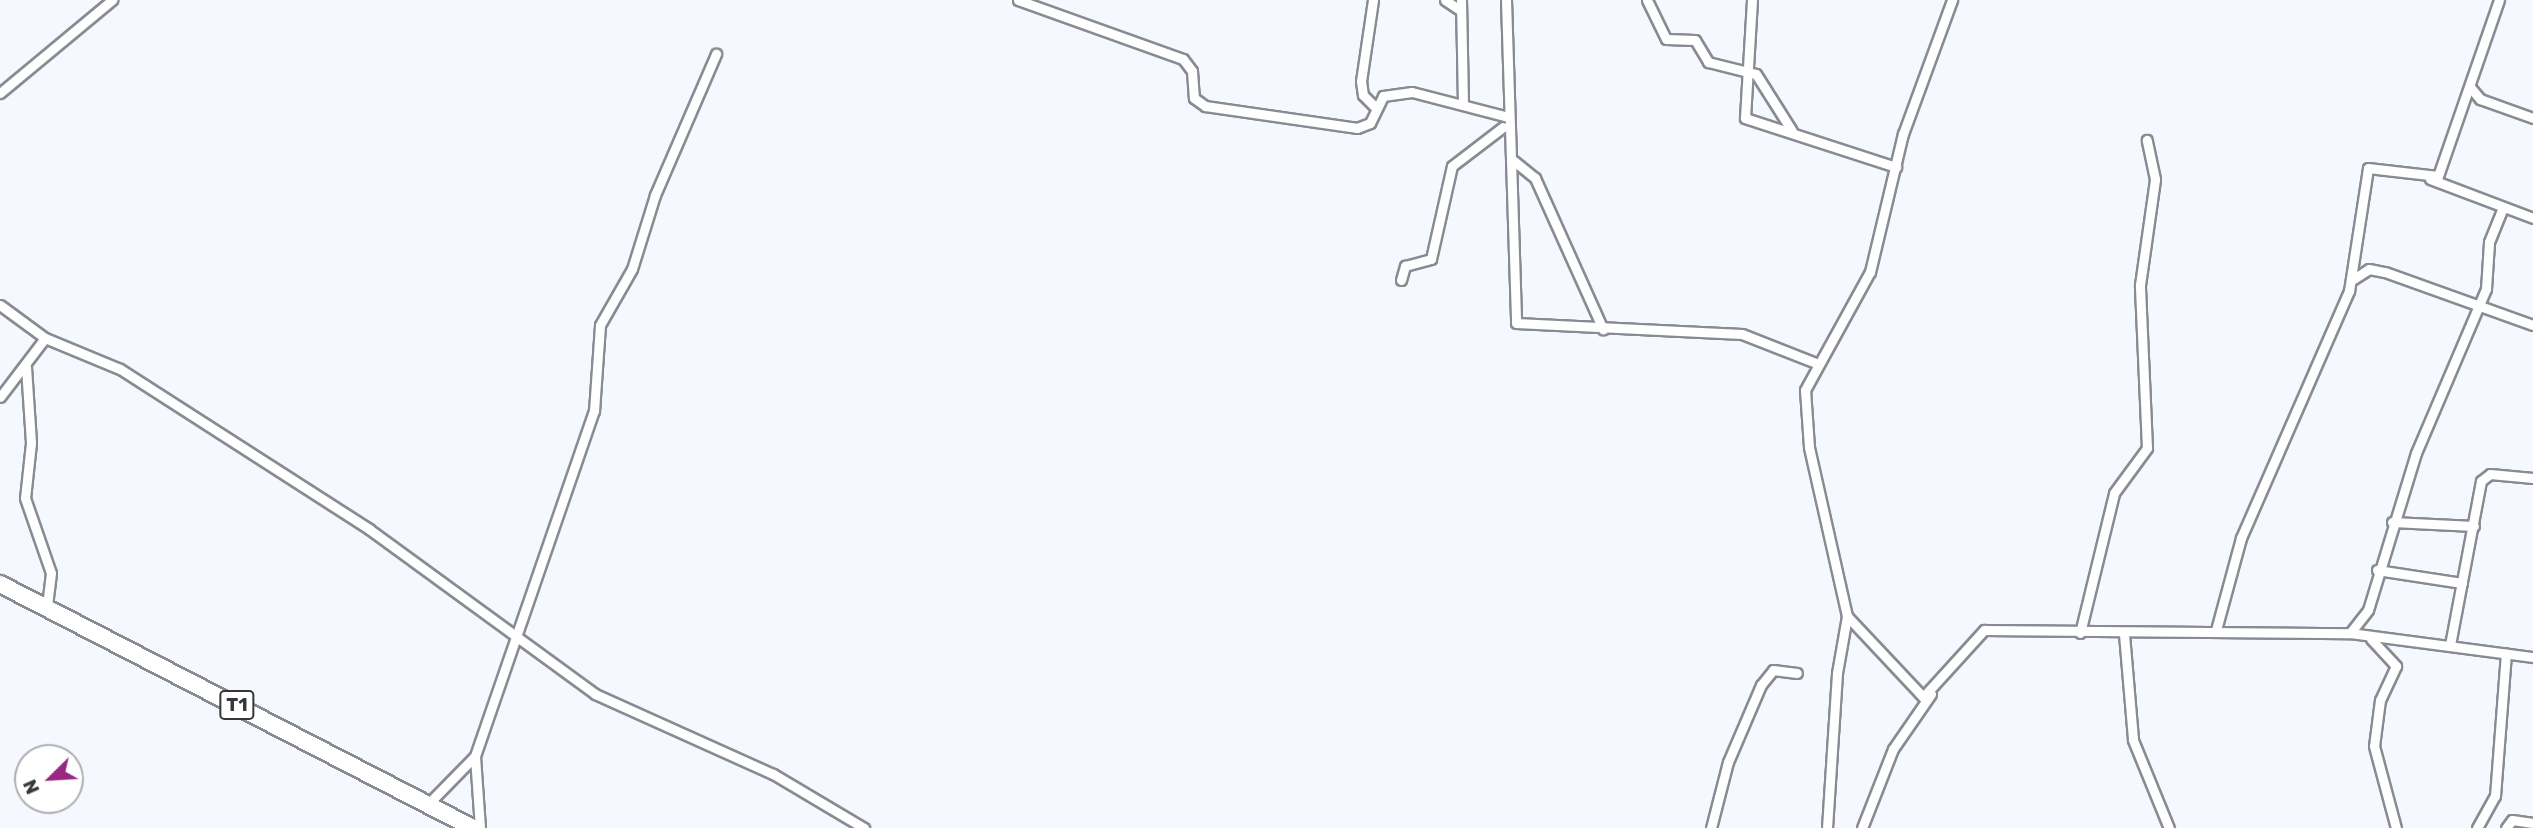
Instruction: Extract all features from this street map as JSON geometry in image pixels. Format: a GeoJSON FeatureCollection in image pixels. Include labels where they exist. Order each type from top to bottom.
{"type":"FeatureCollection","features":[{"type":"Feature","properties":{"kind":"highway","name":"T1"},"geometry":{"type":"LineString","coordinates":[[0,584],[473,828]]}},
{"type":"Feature","properties":{"kind":"street"},"geometry":{"type":"LineString","coordinates":[[0,93],[112,0]]}},
{"type":"Feature","properties":{"kind":"street"},"geometry":{"type":"LineString","coordinates":[[1018,0],[1183,59],[1192,71],[1194,98],[1205,106],[1357,128],[1370,123],[1383,96],[1401,93],[1463,102],[1509,117]]}},
{"type":"Feature","properties":{"kind":"street"},"geometry":{"type":"LineString","coordinates":[[1373,0],[1361,81],[1363,95],[1376,107]]}},
{"type":"Feature","properties":{"kind":"street"},"geometry":{"type":"LineString","coordinates":[[1445,0],[1460,5],[1463,102]]}},
{"type":"Feature","properties":{"kind":"street"},"geometry":{"type":"LineString","coordinates":[[1506,0],[1509,117],[1514,161],[1516,323],[1604,330],[1742,334],[1816,363]]}},
{"type":"Feature","properties":{"kind":"street"},"geometry":{"type":"LineString","coordinates":[[1647,0],[1666,39],[1695,40],[1708,62],[1752,71],[1791,131]]}},
{"type":"Feature","properties":{"kind":"street"},"geometry":{"type":"LineString","coordinates":[[1752,0],[1752,71],[1745,118],[1896,167]]}},
{"type":"Feature","properties":{"kind":"street"},"geometry":{"type":"LineString","coordinates":[[1827,828],[1837,673],[1847,616],[1804,411],[1816,363],[1870,272],[1896,167],[1952,0]]}},
{"type":"Feature","properties":{"kind":"street"},"geometry":{"type":"LineString","coordinates":[[2430,179],[2446,158],[2499,0]]}},
{"type":"Feature","properties":{"kind":"street"},"geometry":{"type":"LineString","coordinates":[[480,828],[475,756],[594,411],[604,314],[632,269],[655,195],[716,54]]}},
{"type":"Feature","properties":{"kind":"street"},"geometry":{"type":"LineString","coordinates":[[2470,87],[2480,99],[2533,118]]}},
{"type":"Feature","properties":{"kind":"street"},"geometry":{"type":"LineString","coordinates":[[1484,108],[1511,136]]}},
{"type":"Feature","properties":{"kind":"street"},"geometry":{"type":"LineString","coordinates":[[1401,280],[1405,266],[1431,260],[1452,166],[1503,127]]}},
{"type":"Feature","properties":{"kind":"street"},"geometry":{"type":"LineString","coordinates":[[2080,633],[2114,494],[2147,448],[2140,285],[2155,178],[2147,140]]}},
{"type":"Feature","properties":{"kind":"street"},"geometry":{"type":"LineString","coordinates":[[1514,161],[1535,178],[1604,330]]}},
{"type":"Feature","properties":{"kind":"street"},"geometry":{"type":"LineString","coordinates":[[2216,630],[2241,538],[2352,280],[2368,168],[2385,166],[2430,179],[2533,218]]}},
{"type":"Feature","properties":{"kind":"street"},"geometry":{"type":"LineString","coordinates":[[2350,632],[2365,619],[2392,522],[2477,308],[2503,208]]}},
{"type":"Feature","properties":{"kind":"street"},"geometry":{"type":"LineString","coordinates":[[2352,280],[2377,271],[2477,308],[2533,324]]}},
{"type":"Feature","properties":{"kind":"street"},"geometry":{"type":"LineString","coordinates":[[0,305],[45,338],[120,369],[369,529],[514,640],[595,694],[773,774],[864,828]]}},
{"type":"Feature","properties":{"kind":"street"},"geometry":{"type":"LineString","coordinates":[[0,397],[26,367],[45,338]]}},
{"type":"Feature","properties":{"kind":"street"},"geometry":{"type":"LineString","coordinates":[[26,367],[31,443],[25,498],[51,573],[47,608]]}},
{"type":"Feature","properties":{"kind":"street"},"geometry":{"type":"LineString","coordinates":[[2450,645],[2486,474],[2533,478]]}},
{"type":"Feature","properties":{"kind":"street"},"geometry":{"type":"LineString","coordinates":[[2392,522],[2474,526]]}},
{"type":"Feature","properties":{"kind":"street"},"geometry":{"type":"LineString","coordinates":[[2377,570],[2462,583]]}},
{"type":"Feature","properties":{"kind":"street"},"geometry":{"type":"LineString","coordinates":[[1847,616],[1916,696],[1931,694]]}},
{"type":"Feature","properties":{"kind":"street"},"geometry":{"type":"LineString","coordinates":[[1862,828],[1893,749],[1931,694],[1984,630],[2124,634],[2216,630],[2350,632],[2371,639],[2450,645],[2533,657]]}},
{"type":"Feature","properties":{"kind":"street"},"geometry":{"type":"LineString","coordinates":[[2124,634],[2133,740],[2169,828]]}},
{"type":"Feature","properties":{"kind":"street"},"geometry":{"type":"LineString","coordinates":[[2371,639],[2396,666],[2380,699],[2374,746],[2396,828]]}},
{"type":"Feature","properties":{"kind":"street"},"geometry":{"type":"LineString","coordinates":[[2477,828],[2495,796],[2506,653]]}},
{"type":"Feature","properties":{"kind":"street"},"geometry":{"type":"LineString","coordinates":[[1711,828],[1728,762],[1761,685],[1773,670],[1797,673]]}},
{"type":"Feature","properties":{"kind":"street"},"geometry":{"type":"LineString","coordinates":[[428,804],[475,756]]}},
{"type":"Feature","properties":{"kind":"street"},"geometry":{"type":"LineString","coordinates":[[2506,828],[2512,820],[2533,823]]}}]}
